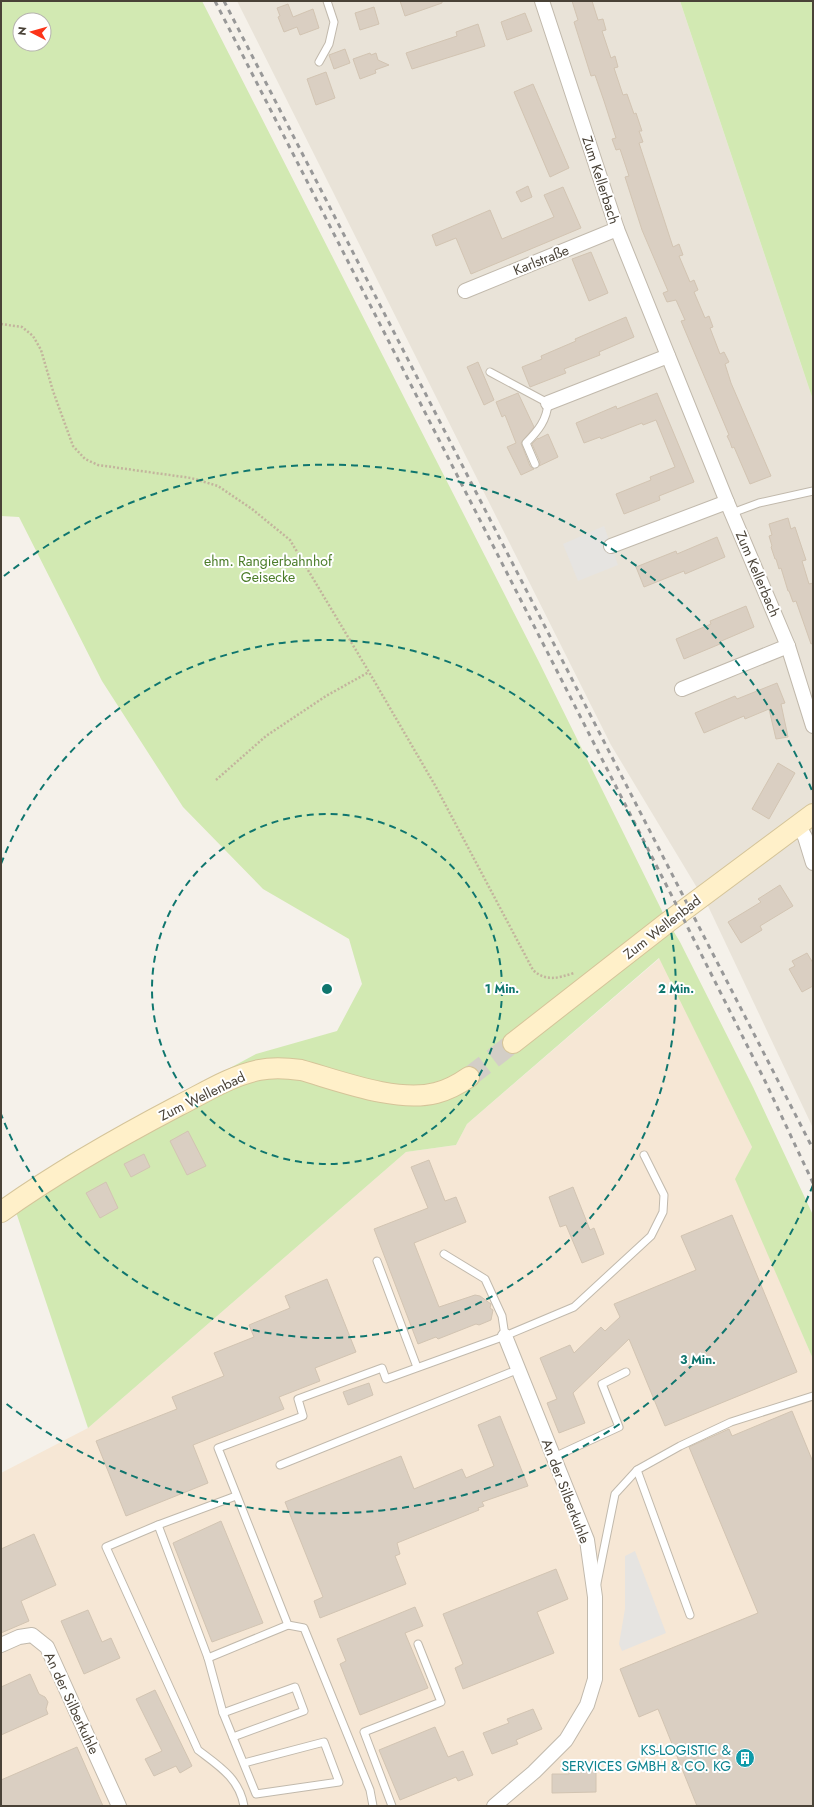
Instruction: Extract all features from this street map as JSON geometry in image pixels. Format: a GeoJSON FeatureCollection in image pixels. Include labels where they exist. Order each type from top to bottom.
{"type":"FeatureCollection","features":[{"type":"Feature","properties":{"kind":"main road","name":"Zum Wellenbad"},"geometry":{"type":"LineString","coordinates":[[513,1043],[668,922],[806,819]]}},
{"type":"Feature","properties":{"kind":"main road","name":"Zum Wellenbad"},"geometry":{"type":"LineString","coordinates":[[1,1212],[68,1168],[138,1128],[211,1089],[252,1072],[274,1068],[287,1068],[391,1094],[408,1096],[437,1093],[454,1087],[470,1078]]}},
{"type":"Feature","properties":{"kind":"street","name":"Zum Kellerbach"},"geometry":{"type":"LineString","coordinates":[[542,1],[617,229],[729,508],[788,646],[813,726]]}},
{"type":"Feature","properties":{"kind":"street","name":"Karlstraße"},"geometry":{"type":"LineString","coordinates":[[465,291],[617,229]]}},
{"type":"Feature","properties":{"kind":"street"},"geometry":{"type":"LineString","coordinates":[[548,403],[668,356]]}},
{"type":"Feature","properties":{"kind":"street"},"geometry":{"type":"LineString","coordinates":[[611,546],[729,508]]}},
{"type":"Feature","properties":{"kind":"street"},"geometry":{"type":"LineString","coordinates":[[682,688],[788,646]]}},
{"type":"Feature","properties":{"kind":"street"},"geometry":{"type":"LineString","coordinates":[[806,819],[805,837],[813,863]]}},
{"type":"Feature","properties":{"kind":"street","name":"An der Silberkuhle"},"geometry":{"type":"LineString","coordinates":[[494,1806],[534,1772],[566,1740],[587,1706],[595,1679],[595,1597],[587,1540],[505,1336]]}},
{"type":"Feature","properties":{"kind":"street","name":"An der Silberkuhle"},"geometry":{"type":"LineString","coordinates":[[1,1645],[19,1637],[32,1635],[47,1647],[119,1806]]}},
{"type":"Feature","properties":{"kind":"lane"},"geometry":{"type":"LineString","coordinates":[[319,62],[329,44],[334,22],[327,1]]}},
{"type":"Feature","properties":{"kind":"lane"},"geometry":{"type":"LineString","coordinates":[[490,372],[548,403],[547,416],[535,434],[526,443],[535,464]]}},
{"type":"Feature","properties":{"kind":"lane"},"geometry":{"type":"LineString","coordinates":[[729,508],[813,491]]}},
{"type":"Feature","properties":{"kind":"lane"},"geometry":{"type":"LineString","coordinates":[[288,1625],[218,1448],[303,1416],[298,1399],[382,1368],[386,1379],[505,1336],[574,1307],[651,1236],[663,1212],[664,1195],[644,1155]]}},
{"type":"Feature","properties":{"kind":"lane"},"geometry":{"type":"LineString","coordinates":[[444,1254],[485,1278],[502,1316],[505,1336]]}},
{"type":"Feature","properties":{"kind":"lane"},"geometry":{"type":"LineString","coordinates":[[377,1261],[417,1367]]}},
{"type":"Feature","properties":{"kind":"lane"},"geometry":{"type":"LineString","coordinates":[[280,1465],[519,1369]]}},
{"type":"Feature","properties":{"kind":"lane"},"geometry":{"type":"LineString","coordinates":[[554,1457],[619,1427],[602,1384],[626,1372]]}},
{"type":"Feature","properties":{"kind":"lane"},"geometry":{"type":"LineString","coordinates":[[595,1597],[615,1494],[637,1470],[680,1446],[731,1422],[813,1396]]}},
{"type":"Feature","properties":{"kind":"lane"},"geometry":{"type":"LineString","coordinates":[[637,1470],[690,1615]]}},
{"type":"Feature","properties":{"kind":"lane"},"geometry":{"type":"LineString","coordinates":[[236,1496],[158,1525],[106,1547],[198,1750],[222,1768],[237,1785],[244,1806]]}},
{"type":"Feature","properties":{"kind":"lane"},"geometry":{"type":"LineString","coordinates":[[158,1525],[208,1658],[223,1713],[256,1794],[339,1782],[324,1742],[244,1763]]}},
{"type":"Feature","properties":{"kind":"lane"},"geometry":{"type":"LineString","coordinates":[[208,1658],[288,1625],[304,1628],[370,1790],[373,1806]]}},
{"type":"Feature","properties":{"kind":"lane"},"geometry":{"type":"LineString","coordinates":[[392,1806],[364,1732],[442,1702],[418,1644]]}},
{"type":"Feature","properties":{"kind":"lane"},"geometry":{"type":"LineString","coordinates":[[223,1713],[295,1687],[304,1711],[233,1737]]}},
{"type":"Feature","properties":{"kind":"path"},"geometry":{"type":"LineString","coordinates":[[1,324],[22,327],[33,336],[41,350],[53,391],[73,446],[85,459],[98,465],[192,478],[218,486],[252,509],[290,540],[370,672],[436,787],[533,970],[540,976],[552,978],[581,971]]}},
{"type":"Feature","properties":{"kind":"path"},"geometry":{"type":"LineString","coordinates":[[216,780],[266,736],[326,696],[370,672]]}},
{"type":"Feature","properties":{"kind":"shaded area"},"geometry":{"type":"Polygon","coordinates":[[[237,1],[680,1],[813,400],[813,1128],[708,906],[611,745],[237,1]]]}},
{"type":"Feature","properties":{"kind":"shaded area"},"geometry":{"type":"Polygon","coordinates":[[[604,526],[618,565],[578,581],[563,544],[604,526]]]}},
{"type":"Feature","properties":{"kind":"shaded area"},"geometry":{"type":"Polygon","coordinates":[[[660,958],[752,1147],[736,1179],[813,1359],[813,1806],[1,1806],[1,1473],[88,1428],[406,1152],[456,1145],[467,1124],[660,958]]]}},
{"type":"Feature","properties":{"kind":"shaded area"},"geometry":{"type":"Polygon","coordinates":[[[635,1551],[666,1633],[622,1651],[619,1644],[625,1609],[625,1556],[635,1551]]]}},
{"type":"Feature","properties":{"kind":"green space","name":"ehm. Rangierbahnhof Geisecke"},"geometry":{"type":"Polygon","coordinates":[[[1,1],[202,1],[538,660],[665,917],[680,942],[753,1087],[813,1215],[813,1359],[735,1179],[752,1147],[659,958],[467,1124],[456,1145],[406,1152],[88,1428],[10,1194],[68,1155],[256,1054],[337,1031],[362,984],[349,939],[263,889],[183,807],[102,681],[19,517],[1,516],[1,1]]]}},
{"type":"Feature","properties":{"kind":"green space"},"geometry":{"type":"Polygon","coordinates":[[[680,1],[813,1],[813,400],[680,1]]]}},
{"type":"Feature","properties":{"kind":"building"},"geometry":{"type":"Polygon","coordinates":[[[400,1],[442,1],[442,3],[405,16],[400,1]]]}},
{"type":"Feature","properties":{"kind":"building"},"geometry":{"type":"Polygon","coordinates":[[[572,1],[592,1],[598,20],[603,19],[606,30],[602,31],[611,58],[615,56],[618,67],[614,68],[623,95],[627,94],[634,114],[636,113],[642,131],[639,131],[643,142],[639,143],[673,247],[679,244],[683,255],[679,256],[690,282],[694,280],[698,290],[694,292],[705,318],[709,316],[713,327],[710,328],[720,354],[724,352],[729,362],[725,364],[731,383],[771,476],[750,484],[734,447],[732,448],[727,436],[729,435],[681,321],[685,320],[676,300],[667,302],[663,293],[668,291],[642,230],[625,177],[629,176],[620,149],[616,150],[612,139],[616,138],[595,75],[591,76],[574,22],[578,20],[572,1]]]}},
{"type":"Feature","properties":{"kind":"building"},"geometry":{"type":"Polygon","coordinates":[[[288,4],[293,17],[313,9],[319,28],[300,35],[297,27],[284,32],[278,17],[280,16],[277,8],[288,4]]]}},
{"type":"Feature","properties":{"kind":"building"},"geometry":{"type":"Polygon","coordinates":[[[374,7],[379,24],[360,30],[355,13],[374,7]]]}},
{"type":"Feature","properties":{"kind":"building"},"geometry":{"type":"Polygon","coordinates":[[[525,13],[532,31],[507,40],[501,22],[525,13]]]}},
{"type":"Feature","properties":{"kind":"building"},"geometry":{"type":"Polygon","coordinates":[[[478,24],[485,46],[412,69],[406,53],[457,36],[456,32],[478,24]]]}},
{"type":"Feature","properties":{"kind":"building"},"geometry":{"type":"Polygon","coordinates":[[[345,49],[350,63],[334,69],[329,55],[345,49]]]}},
{"type":"Feature","properties":{"kind":"building"},"geometry":{"type":"Polygon","coordinates":[[[370,53],[371,55],[376,53],[378,60],[389,65],[375,70],[376,73],[360,79],[353,59],[370,53]]]}},
{"type":"Feature","properties":{"kind":"building"},"geometry":{"type":"Polygon","coordinates":[[[326,72],[335,98],[316,105],[307,79],[326,72]]]}},
{"type":"Feature","properties":{"kind":"building"},"geometry":{"type":"Polygon","coordinates":[[[533,84],[569,168],[550,177],[514,92],[533,84]]]}},
{"type":"Feature","properties":{"kind":"building"},"geometry":{"type":"Polygon","coordinates":[[[528,186],[532,197],[521,202],[516,192],[528,186]]]}},
{"type":"Feature","properties":{"kind":"building"},"geometry":{"type":"Polygon","coordinates":[[[563,187],[581,228],[471,274],[456,238],[436,246],[432,235],[490,210],[502,239],[554,217],[544,195],[563,187]]]}},
{"type":"Feature","properties":{"kind":"building"},"geometry":{"type":"Polygon","coordinates":[[[591,252],[608,293],[589,301],[572,259],[591,252]]]}},
{"type":"Feature","properties":{"kind":"building"},"geometry":{"type":"Polygon","coordinates":[[[626,317],[634,337],[599,352],[600,355],[564,369],[566,373],[530,387],[522,367],[542,359],[541,356],[576,341],[575,339],[626,317]]]}},
{"type":"Feature","properties":{"kind":"building"},"geometry":{"type":"Polygon","coordinates":[[[478,362],[494,400],[484,405],[467,367],[478,362]]]}},
{"type":"Feature","properties":{"kind":"building"},"geometry":{"type":"Polygon","coordinates":[[[518,393],[534,427],[521,443],[530,466],[534,469],[521,475],[507,447],[516,443],[505,415],[502,417],[496,402],[518,393]]]}},
{"type":"Feature","properties":{"kind":"building"},"geometry":{"type":"Polygon","coordinates":[[[657,393],[694,482],[659,496],[660,500],[624,514],[616,494],[651,480],[650,477],[675,467],[656,420],[643,425],[642,423],[601,439],[600,437],[584,443],[576,423],[616,406],[617,409],[657,393]]]}},
{"type":"Feature","properties":{"kind":"building"},"geometry":{"type":"Polygon","coordinates":[[[548,434],[558,457],[539,466],[540,462],[532,444],[538,438],[548,434]]]}},
{"type":"Feature","properties":{"kind":"building"},"geometry":{"type":"Polygon","coordinates":[[[788,518],[791,529],[795,527],[806,560],[802,561],[809,584],[813,583],[813,643],[811,644],[796,601],[793,602],[781,568],[779,569],[771,547],[769,536],[772,535],[769,524],[788,518]]]}},
{"type":"Feature","properties":{"kind":"building"},"geometry":{"type":"Polygon","coordinates":[[[717,537],[725,557],[685,574],[684,571],[644,587],[636,567],[676,551],[677,554],[717,537]]]}},
{"type":"Feature","properties":{"kind":"building"},"geometry":{"type":"Polygon","coordinates":[[[746,606],[754,627],[719,642],[720,644],[684,659],[676,639],[711,624],[710,621],[746,606]]]}},
{"type":"Feature","properties":{"kind":"building"},"geometry":{"type":"Polygon","coordinates":[[[777,683],[785,703],[781,704],[788,737],[776,739],[769,709],[745,719],[744,716],[704,733],[695,713],[735,696],[737,699],[777,683]]]}},
{"type":"Feature","properties":{"kind":"building"},"geometry":{"type":"Polygon","coordinates":[[[778,763],[795,773],[769,819],[752,809],[778,763]]]}},
{"type":"Feature","properties":{"kind":"building"},"geometry":{"type":"Polygon","coordinates":[[[780,885],[793,906],[760,926],[762,930],[741,943],[728,922],[761,902],[758,899],[780,885]]]}},
{"type":"Feature","properties":{"kind":"building"},"geometry":{"type":"Polygon","coordinates":[[[807,953],[813,963],[813,986],[802,992],[789,969],[795,966],[792,961],[807,953]]]}},
{"type":"Feature","properties":{"kind":"building"},"geometry":{"type":"Polygon","coordinates":[[[188,1131],[206,1166],[187,1175],[170,1141],[188,1131]]]}},
{"type":"Feature","properties":{"kind":"building"},"geometry":{"type":"Polygon","coordinates":[[[144,1154],[150,1167],[131,1177],[124,1164],[144,1154]]]}},
{"type":"Feature","properties":{"kind":"building"},"geometry":{"type":"Polygon","coordinates":[[[429,1160],[445,1201],[456,1197],[466,1222],[414,1243],[439,1307],[475,1295],[480,1296],[491,1304],[490,1308],[493,1310],[491,1320],[479,1325],[476,1324],[438,1339],[436,1337],[418,1344],[374,1229],[428,1208],[411,1167],[429,1160]]]}},
{"type":"Feature","properties":{"kind":"building"},"geometry":{"type":"Polygon","coordinates":[[[106,1182],[118,1208],[100,1218],[86,1193],[106,1182]]]}},
{"type":"Feature","properties":{"kind":"building"},"geometry":{"type":"Polygon","coordinates":[[[573,1187],[590,1230],[594,1228],[604,1254],[582,1263],[566,1225],[560,1227],[549,1197],[573,1187]]]}},
{"type":"Feature","properties":{"kind":"building"},"geometry":{"type":"Polygon","coordinates":[[[732,1215],[797,1372],[665,1426],[629,1339],[573,1393],[585,1423],[559,1433],[547,1403],[557,1399],[540,1358],[570,1345],[574,1353],[601,1327],[605,1331],[620,1317],[614,1304],[696,1270],[681,1236],[732,1215]]]}},
{"type":"Feature","properties":{"kind":"building"},"geometry":{"type":"Polygon","coordinates":[[[327,1279],[356,1352],[315,1368],[320,1381],[279,1397],[284,1409],[193,1445],[208,1483],[126,1516],[96,1441],[177,1409],[172,1397],[224,1376],[214,1353],[254,1337],[249,1325],[290,1308],[285,1296],[327,1279]]]}},
{"type":"Feature","properties":{"kind":"building"},"geometry":{"type":"Polygon","coordinates":[[[369,1383],[373,1395],[348,1405],[343,1392],[369,1383]]]}},
{"type":"Feature","properties":{"kind":"building"},"geometry":{"type":"Polygon","coordinates":[[[792,1411],[813,1462],[813,1806],[697,1806],[658,1709],[639,1717],[620,1669],[758,1613],[689,1447],[729,1429],[732,1436],[792,1411]]]}},
{"type":"Feature","properties":{"kind":"building"},"geometry":{"type":"Polygon","coordinates":[[[500,1416],[528,1486],[482,1502],[484,1506],[478,1508],[479,1510],[397,1543],[400,1554],[395,1556],[406,1584],[320,1618],[314,1601],[323,1597],[285,1502],[401,1456],[414,1489],[462,1469],[466,1478],[494,1466],[478,1425],[500,1416]]]}},
{"type":"Feature","properties":{"kind":"building"},"geometry":{"type":"Polygon","coordinates":[[[221,1521],[263,1623],[212,1642],[173,1543],[221,1521]]]}},
{"type":"Feature","properties":{"kind":"building"},"geometry":{"type":"Polygon","coordinates":[[[34,1534],[56,1585],[21,1601],[29,1621],[1,1633],[1,1549],[34,1534]]]}},
{"type":"Feature","properties":{"kind":"building"},"geometry":{"type":"Polygon","coordinates":[[[556,1569],[568,1599],[537,1612],[554,1653],[463,1689],[455,1668],[463,1664],[443,1614],[556,1569]]]}},
{"type":"Feature","properties":{"kind":"building"},"geometry":{"type":"Polygon","coordinates":[[[415,1607],[423,1626],[405,1633],[428,1688],[360,1715],[340,1664],[346,1661],[337,1639],[415,1607]]]}},
{"type":"Feature","properties":{"kind":"building"},"geometry":{"type":"Polygon","coordinates":[[[88,1610],[102,1642],[111,1638],[120,1658],[84,1674],[61,1621],[88,1610]]]}},
{"type":"Feature","properties":{"kind":"building"},"geometry":{"type":"Polygon","coordinates":[[[30,1674],[39,1694],[45,1697],[48,1702],[46,1709],[48,1714],[1,1735],[1,1687],[30,1674]]]}},
{"type":"Feature","properties":{"kind":"building"},"geometry":{"type":"Polygon","coordinates":[[[155,1690],[192,1766],[180,1773],[176,1766],[154,1776],[145,1759],[162,1751],[136,1699],[155,1690]]]}},
{"type":"Feature","properties":{"kind":"building"},"geometry":{"type":"Polygon","coordinates":[[[533,1709],[542,1729],[516,1740],[518,1744],[492,1754],[483,1733],[509,1723],[507,1719],[533,1709]]]}},
{"type":"Feature","properties":{"kind":"building"},"geometry":{"type":"Polygon","coordinates":[[[435,1727],[448,1757],[463,1751],[473,1775],[458,1781],[456,1777],[400,1800],[379,1750],[435,1727]]]}},
{"type":"Feature","properties":{"kind":"building"},"geometry":{"type":"Polygon","coordinates":[[[77,1747],[103,1806],[1,1806],[1,1780],[77,1747]]]}},
{"type":"Feature","properties":{"kind":"building"},"geometry":{"type":"Polygon","coordinates":[[[569,1765],[596,1765],[596,1792],[552,1793],[552,1774],[569,1774],[569,1765]]]}},
{"type":"Feature","properties":{"kind":"tunnel"},"geometry":{"type":"LineString","coordinates":[[469,1077],[513,1043]]}},
{"type":"Feature","properties":{"kind":"railway"},"geometry":{"type":"LineString","coordinates":[[215,1],[678,908],[765,1081],[813,1183]]}},
{"type":"Feature","properties":{"kind":"railway"},"geometry":{"type":"LineString","coordinates":[[224,1],[813,1149]]}},
{"type":"Feature","properties":{"kind":"place","name":"KS-LOGISTIC & SERVICES GMBH & CO. KG"},"geometry":{"type":"Point","coordinates":[745,1758]}}]}
